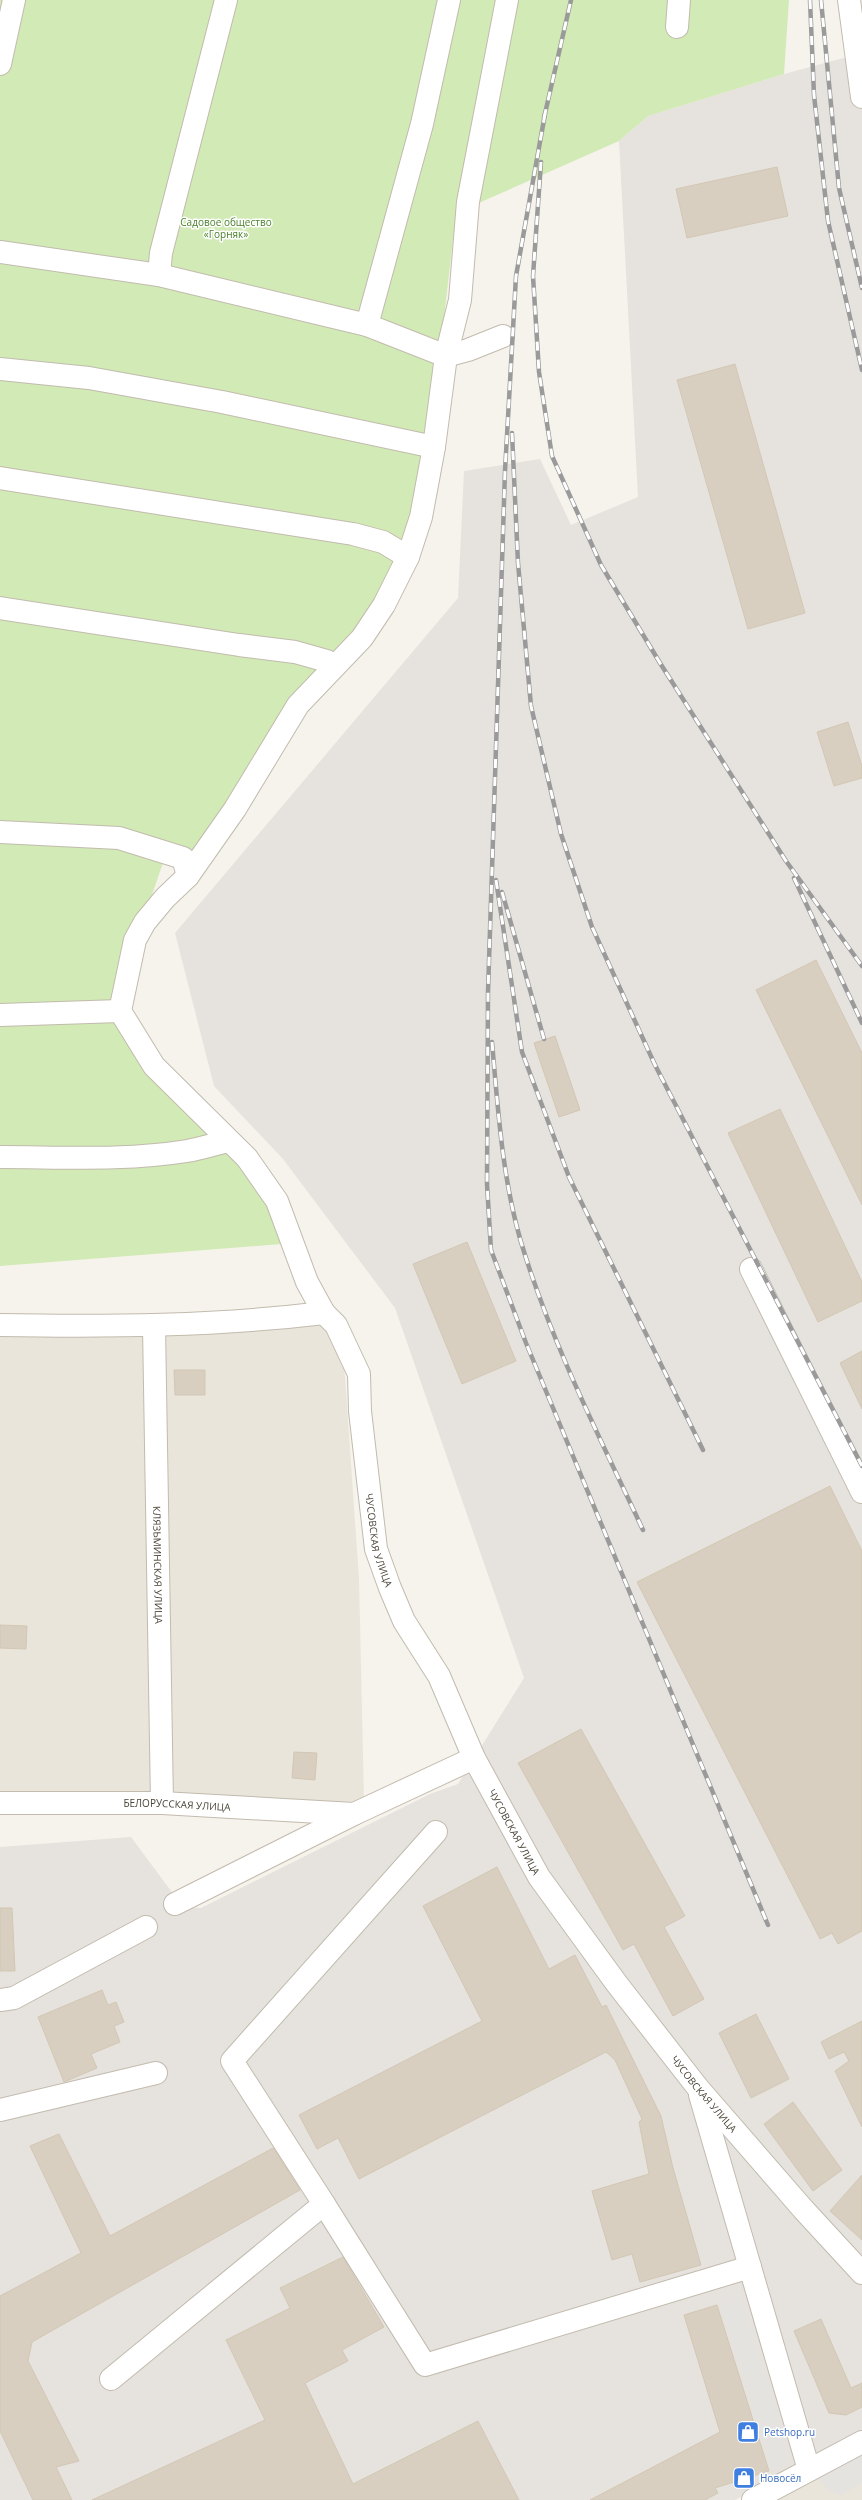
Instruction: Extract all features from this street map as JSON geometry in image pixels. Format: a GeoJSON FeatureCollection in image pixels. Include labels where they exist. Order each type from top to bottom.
{"type":"FeatureCollection","features":[{"type":"Feature","properties":{"kind":"street"},"geometry":{"type":"LineString","coordinates":[[0,64],[14,0]]}},
{"type":"Feature","properties":{"kind":"street"},"geometry":{"type":"LineString","coordinates":[[159,275],[162,253],[226,0]]}},
{"type":"Feature","properties":{"kind":"street"},"geometry":{"type":"LineString","coordinates":[[367,325],[422,124],[449,0]]}},
{"type":"Feature","properties":{"kind":"street"},"geometry":{"type":"LineString","coordinates":[[0,1015],[120,1011],[135,940],[146,922],[166,898],[188,876],[243,795],[298,704],[362,638],[384,604],[408,557],[421,517],[434,447],[446,356],[460,300],[468,202],[507,0]]}},
{"type":"Feature","properties":{"kind":"street"},"geometry":{"type":"LineString","coordinates":[[677,28],[679,0]]}},
{"type":"Feature","properties":{"kind":"street"},"geometry":{"type":"LineString","coordinates":[[849,0],[852,34],[862,97]]}},
{"type":"Feature","properties":{"kind":"street"},"geometry":{"type":"LineString","coordinates":[[852,34],[860,0]]}},
{"type":"Feature","properties":{"kind":"street"},"geometry":{"type":"LineString","coordinates":[[0,252],[159,275],[367,325],[446,356],[468,350],[502,336]]}},
{"type":"Feature","properties":{"kind":"street"},"geometry":{"type":"LineString","coordinates":[[0,369],[89,378],[222,402],[434,447]]}},
{"type":"Feature","properties":{"kind":"street"},"geometry":{"type":"LineString","coordinates":[[0,478],[353,534],[383,542],[408,557]]}},
{"type":"Feature","properties":{"kind":"street"},"geometry":{"type":"LineString","coordinates":[[0,608],[239,645],[295,652],[327,661],[332,668]]}},
{"type":"Feature","properties":{"kind":"street"},"geometry":{"type":"LineString","coordinates":[[0,832],[119,838],[183,858],[188,876]]}},
{"type":"Feature","properties":{"kind":"street","name":"ЧУСОВСКАЯ УЛИЦА"},"geometry":{"type":"LineString","coordinates":[[120,1011],[154,1066],[228,1141],[247,1158],[277,1201],[307,1282],[324,1313],[336,1325],[359,1374],[360,1411],[376,1549],[404,1621],[439,1676],[474,1758],[539,1877],[617,1984],[698,2088],[803,2209],[862,2273]]}},
{"type":"Feature","properties":{"kind":"street"},"geometry":{"type":"LineString","coordinates":[[0,1157],[87,1158],[137,1155],[187,1151],[228,1141]]}},
{"type":"Feature","properties":{"kind":"street"},"geometry":{"type":"LineString","coordinates":[[751,1269],[862,1492]]}},
{"type":"Feature","properties":{"kind":"street"},"geometry":{"type":"LineString","coordinates":[[0,1325],[154,1326],[264,1321],[324,1313]]}},
{"type":"Feature","properties":{"kind":"street","name":"КЛЯЗЬМИНСКАЯ УЛИЦА"},"geometry":{"type":"LineString","coordinates":[[154,1326],[162,1803]]}},
{"type":"Feature","properties":{"kind":"street"},"geometry":{"type":"LineString","coordinates":[[175,1904],[354,1814],[474,1758]]}},
{"type":"Feature","properties":{"kind":"street","name":"БЕЛОРУССКАЯ УЛИЦА"},"geometry":{"type":"LineString","coordinates":[[0,1803],[162,1803],[354,1814]]}},
{"type":"Feature","properties":{"kind":"street"},"geometry":{"type":"LineString","coordinates":[[436,1832],[232,2060],[425,2364],[750,2267]]}},
{"type":"Feature","properties":{"kind":"street"},"geometry":{"type":"LineString","coordinates":[[0,2000],[14,1998],[146,1927]]}},
{"type":"Feature","properties":{"kind":"street"},"geometry":{"type":"LineString","coordinates":[[0,2110],[156,2074]]}},
{"type":"Feature","properties":{"kind":"street"},"geometry":{"type":"LineString","coordinates":[[698,2088],[809,2470]]}},
{"type":"Feature","properties":{"kind":"street"},"geometry":{"type":"LineString","coordinates":[[111,2379],[324,2204]]}},
{"type":"Feature","properties":{"kind":"street"},"geometry":{"type":"LineString","coordinates":[[752,2500],[862,2442]]}},
{"type":"Feature","properties":{"kind":"shaded area"},"geometry":{"type":"Polygon","coordinates":[[[862,53],[862,2433],[735,2500],[0,2500],[0,1847],[131,1837],[183,1907],[201,1908],[430,1794],[458,1784],[524,1678],[395,1308],[283,1159],[214,1086],[175,933],[458,598],[464,471],[540,459],[571,525],[638,497],[619,141],[648,116],[784,74],[862,53]]]}},
{"type":"Feature","properties":{"kind":"shaded area"},"geometry":{"type":"Polygon","coordinates":[[[322,1325],[332,1329],[344,1363],[359,1578],[364,1801],[0,1815],[0,1334],[189,1332],[322,1325]]]}},
{"type":"Feature","properties":{"kind":"shaded area"},"geometry":{"type":"Polygon","coordinates":[[[739,2299],[780,2421],[783,2444],[780,2465],[771,2470],[754,2406],[720,2304],[739,2299]]]}},
{"type":"Feature","properties":{"kind":"shaded area"},"geometry":{"type":"Polygon","coordinates":[[[862,2454],[862,2500],[777,2500],[818,2478],[862,2454]]]}},
{"type":"Feature","properties":{"kind":"shaded area"},"geometry":{"type":"Polygon","coordinates":[[[862,2454],[862,2483],[841,2495],[829,2491],[818,2478],[862,2454]]]}},
{"type":"Feature","properties":{"kind":"green space","name":"Садовое общество «Горняк»"},"geometry":{"type":"Polygon","coordinates":[[[0,0],[789,0],[784,74],[648,116],[619,141],[456,213],[429,449],[397,571],[198,860],[168,848],[124,977],[120,1011],[265,1195],[282,1244],[0,1266],[0,0]]]}},
{"type":"Feature","properties":{"kind":"building"},"geometry":{"type":"Polygon","coordinates":[[[777,167],[788,216],[687,238],[676,189],[777,167]]]}},
{"type":"Feature","properties":{"kind":"building"},"geometry":{"type":"Polygon","coordinates":[[[735,364],[805,613],[748,629],[677,380],[735,364]]]}},
{"type":"Feature","properties":{"kind":"building"},"geometry":{"type":"Polygon","coordinates":[[[848,722],[862,766],[862,778],[834,786],[817,732],[848,722]]]}},
{"type":"Feature","properties":{"kind":"building"},"geometry":{"type":"Polygon","coordinates":[[[816,960],[862,1053],[862,1205],[756,990],[816,960]]]}},
{"type":"Feature","properties":{"kind":"building"},"geometry":{"type":"Polygon","coordinates":[[[555,1036],[580,1110],[559,1117],[534,1043],[555,1036]]]}},
{"type":"Feature","properties":{"kind":"building"},"geometry":{"type":"Polygon","coordinates":[[[780,1109],[862,1282],[862,1301],[818,1322],[728,1133],[780,1109]]]}},
{"type":"Feature","properties":{"kind":"building"},"geometry":{"type":"Polygon","coordinates":[[[467,1242],[516,1361],[462,1384],[413,1264],[467,1242]]]}},
{"type":"Feature","properties":{"kind":"building"},"geometry":{"type":"Polygon","coordinates":[[[862,1351],[862,1409],[840,1363],[862,1351]]]}},
{"type":"Feature","properties":{"kind":"building"},"geometry":{"type":"Polygon","coordinates":[[[174,1370],[205,1370],[205,1395],[175,1395],[174,1370]]]}},
{"type":"Feature","properties":{"kind":"building"},"geometry":{"type":"Polygon","coordinates":[[[830,1486],[862,1551],[862,1931],[838,1944],[832,1933],[820,1939],[637,1582],[830,1486]]]}},
{"type":"Feature","properties":{"kind":"building"},"geometry":{"type":"Polygon","coordinates":[[[0,1625],[27,1626],[26,1649],[0,1648],[0,1625]]]}},
{"type":"Feature","properties":{"kind":"building"},"geometry":{"type":"Polygon","coordinates":[[[581,1729],[685,1916],[664,1927],[704,1999],[673,2016],[634,1944],[623,1950],[518,1763],[581,1729]]]}},
{"type":"Feature","properties":{"kind":"building"},"geometry":{"type":"Polygon","coordinates":[[[294,1752],[317,1753],[315,1780],[292,1778],[294,1752]]]}},
{"type":"Feature","properties":{"kind":"building"},"geometry":{"type":"Polygon","coordinates":[[[497,1867],[549,1969],[575,1955],[602,2007],[606,2005],[661,2116],[673,2168],[701,2265],[640,2282],[632,2254],[612,2260],[592,2191],[649,2174],[639,2122],[642,2119],[615,2060],[606,2052],[359,2179],[338,2138],[317,2149],[299,2115],[482,2021],[423,1906],[497,1867]]]}},
{"type":"Feature","properties":{"kind":"building"},"geometry":{"type":"Polygon","coordinates":[[[0,1908],[12,1908],[15,1971],[0,1971],[0,1908]]]}},
{"type":"Feature","properties":{"kind":"building"},"geometry":{"type":"Polygon","coordinates":[[[102,1990],[108,2005],[116,2002],[124,2022],[114,2026],[120,2042],[91,2054],[97,2068],[64,2082],[38,2017],[102,1990]]]}},
{"type":"Feature","properties":{"kind":"building"},"geometry":{"type":"Polygon","coordinates":[[[756,2014],[789,2079],[751,2098],[719,2033],[756,2014]]]}},
{"type":"Feature","properties":{"kind":"building"},"geometry":{"type":"Polygon","coordinates":[[[862,2021],[862,2127],[835,2071],[849,2061],[844,2052],[829,2059],[821,2042],[862,2021]]]}},
{"type":"Feature","properties":{"kind":"building"},"geometry":{"type":"Polygon","coordinates":[[[793,2102],[842,2170],[813,2191],[764,2124],[793,2102]]]}},
{"type":"Feature","properties":{"kind":"building"},"geometry":{"type":"Polygon","coordinates":[[[59,2134],[110,2236],[273,2148],[300,2190],[32,2342],[28,2361],[79,2461],[56,2467],[72,2500],[33,2500],[0,2431],[0,2296],[81,2253],[30,2146],[59,2134]]]}},
{"type":"Feature","properties":{"kind":"building"},"geometry":{"type":"Polygon","coordinates":[[[862,2175],[862,2240],[830,2211],[862,2175]]]}},
{"type":"Feature","properties":{"kind":"building"},"geometry":{"type":"Polygon","coordinates":[[[343,2257],[384,2327],[342,2350],[348,2361],[305,2383],[353,2484],[478,2421],[519,2500],[92,2500],[265,2420],[226,2340],[290,2308],[280,2288],[343,2257]]]}},
{"type":"Feature","properties":{"kind":"building"},"geometry":{"type":"Polygon","coordinates":[[[717,2305],[769,2471],[715,2488],[718,2493],[705,2500],[590,2500],[720,2432],[684,2315],[717,2305]]]}},
{"type":"Feature","properties":{"kind":"building"},"geometry":{"type":"Polygon","coordinates":[[[821,2319],[851,2388],[862,2383],[862,2407],[846,2415],[829,2413],[794,2331],[821,2319]]]}},
{"type":"Feature","properties":{"kind":"railway"},"geometry":{"type":"LineString","coordinates":[[544,118],[571,0]]}},
{"type":"Feature","properties":{"kind":"railway"},"geometry":{"type":"LineString","coordinates":[[810,0],[814,95],[828,221],[862,370]]}},
{"type":"Feature","properties":{"kind":"railway"},"geometry":{"type":"LineString","coordinates":[[821,0],[839,188],[862,288]]}},
{"type":"Feature","properties":{"kind":"railway"},"geometry":{"type":"LineString","coordinates":[[545,114],[516,276],[505,471],[488,992],[487,1184],[491,1250],[526,1343],[768,1925]]}},
{"type":"Feature","properties":{"kind":"railway"},"geometry":{"type":"LineString","coordinates":[[541,162],[533,276],[539,372],[552,456],[601,565],[660,663],[786,861],[862,966]]}},
{"type":"Feature","properties":{"kind":"railway"},"geometry":{"type":"LineString","coordinates":[[512,433],[518,563],[531,706],[561,834],[592,927],[655,1065],[862,1466]]}},
{"type":"Feature","properties":{"kind":"railway"},"geometry":{"type":"LineString","coordinates":[[794,878],[862,1023]]}},
{"type":"Feature","properties":{"kind":"railway"},"geometry":{"type":"LineString","coordinates":[[496,880],[522,1052],[569,1177],[703,1450]]}},
{"type":"Feature","properties":{"kind":"railway"},"geometry":{"type":"LineString","coordinates":[[502,892],[544,1039]]}},
{"type":"Feature","properties":{"kind":"railway"},"geometry":{"type":"LineString","coordinates":[[492,1042],[505,1168],[509,1193],[521,1242],[533,1279],[561,1352],[643,1530]]}},
{"type":"Feature","properties":{"kind":"place","name":"Petshop.ru"},"geometry":{"type":"Point","coordinates":[748,2432]}},
{"type":"Feature","properties":{"kind":"place","name":"Новосёл"},"geometry":{"type":"Point","coordinates":[744,2478]}}]}
